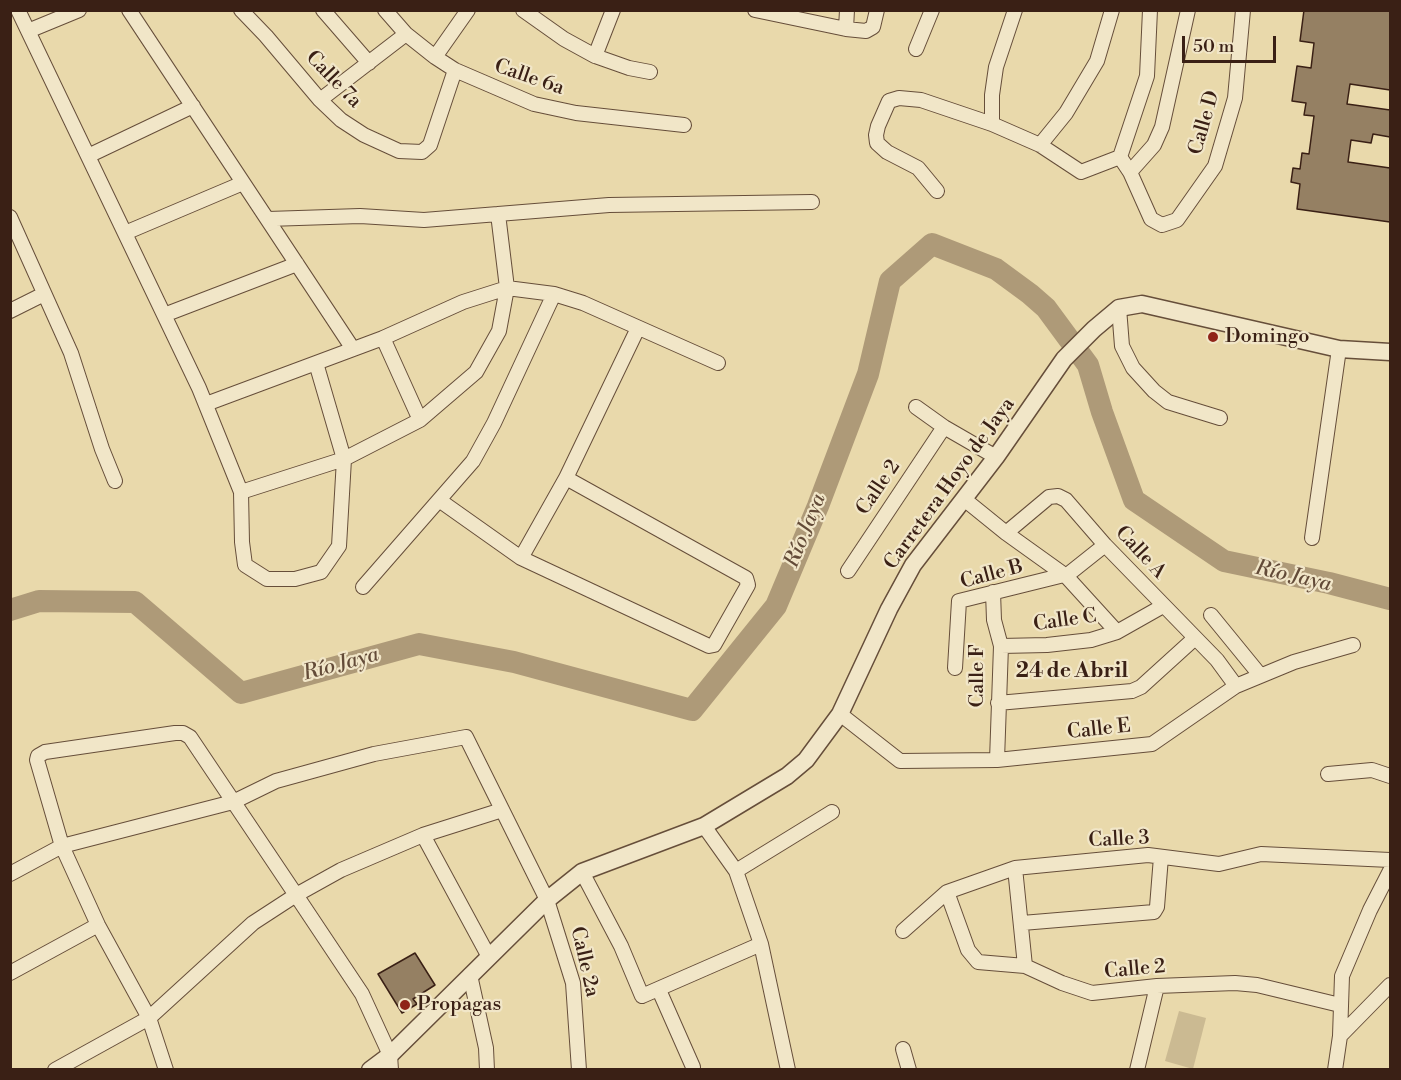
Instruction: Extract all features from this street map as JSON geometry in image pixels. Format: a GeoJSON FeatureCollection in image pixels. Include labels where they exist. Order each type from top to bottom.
{"type":"FeatureCollection","features":[{"type":"Feature","properties":{"kind":"street"},"geometry":{"type":"LineString","coordinates":[[18,10],[206,404],[241,492],[244,565],[267,579],[295,579],[321,572],[339,546],[344,459],[316,363]]}},
{"type":"Feature","properties":{"kind":"street"},"geometry":{"type":"LineString","coordinates":[[28,30],[79,10]]}},
{"type":"Feature","properties":{"kind":"street"},"geometry":{"type":"LineString","coordinates":[[129,10],[353,349]]}},
{"type":"Feature","properties":{"kind":"street","name":"Calle 7a"},"geometry":{"type":"LineString","coordinates":[[241,10],[320,100],[341,120],[364,135],[399,152],[422,152],[430,145],[455,70]]}},
{"type":"Feature","properties":{"kind":"street"},"geometry":{"type":"LineString","coordinates":[[322,10],[369,63]]}},
{"type":"Feature","properties":{"kind":"street","name":"Calle 6a"},"geometry":{"type":"LineString","coordinates":[[385,10],[406,34],[455,70],[534,104],[576,113],[684,125]]}},
{"type":"Feature","properties":{"kind":"street"},"geometry":{"type":"LineString","coordinates":[[435,57],[468,10]]}},
{"type":"Feature","properties":{"kind":"street"},"geometry":{"type":"LineString","coordinates":[[523,10],[564,39],[595,56],[650,72]]}},
{"type":"Feature","properties":{"kind":"street"},"geometry":{"type":"LineString","coordinates":[[595,56],[613,10]]}},
{"type":"Feature","properties":{"kind":"street"},"geometry":{"type":"LineString","coordinates":[[755,10],[791,14],[846,29],[866,31],[873,27],[877,10]]}},
{"type":"Feature","properties":{"kind":"street"},"geometry":{"type":"LineString","coordinates":[[846,29],[847,10]]}},
{"type":"Feature","properties":{"kind":"street"},"geometry":{"type":"LineString","coordinates":[[916,49],[932,10]]}},
{"type":"Feature","properties":{"kind":"street"},"geometry":{"type":"LineString","coordinates":[[992,124],[992,94],[996,67],[1015,10]]}},
{"type":"Feature","properties":{"kind":"street"},"geometry":{"type":"LineString","coordinates":[[1040,145],[1066,113],[1097,61],[1112,10]]}},
{"type":"Feature","properties":{"kind":"street"},"geometry":{"type":"LineString","coordinates":[[1120,157],[1147,76],[1150,10]]}},
{"type":"Feature","properties":{"kind":"street"},"geometry":{"type":"LineString","coordinates":[[1120,157],[1130,172],[1154,145],[1162,128],[1188,10]]}},
{"type":"Feature","properties":{"kind":"street","name":"Calle D"},"geometry":{"type":"LineString","coordinates":[[1130,172],[1151,219],[1162,225],[1177,219],[1215,166],[1235,98],[1243,10]]}},
{"type":"Feature","properties":{"kind":"street"},"geometry":{"type":"LineString","coordinates":[[320,100],[406,34]]}},
{"type":"Feature","properties":{"kind":"street"},"geometry":{"type":"LineString","coordinates":[[937,191],[918,168],[887,152],[877,143],[876,135],[880,117],[890,101],[899,98],[921,100],[992,124],[1040,145],[1081,172],[1120,157]]}},
{"type":"Feature","properties":{"kind":"street"},"geometry":{"type":"LineString","coordinates":[[88,156],[193,106]]}},
{"type":"Feature","properties":{"kind":"street"},"geometry":{"type":"LineString","coordinates":[[125,233],[243,183]]}},
{"type":"Feature","properties":{"kind":"street"},"geometry":{"type":"LineString","coordinates":[[268,219],[360,216],[424,220],[609,205],[812,202]]}},
{"type":"Feature","properties":{"kind":"street"},"geometry":{"type":"LineString","coordinates":[[241,492],[344,459],[420,420],[476,372],[499,331],[507,288],[498,214]]}},
{"type":"Feature","properties":{"kind":"street"},"geometry":{"type":"LineString","coordinates":[[10,217],[71,353],[102,449],[115,481]]}},
{"type":"Feature","properties":{"kind":"street"},"geometry":{"type":"LineString","coordinates":[[164,315],[297,264]]}},
{"type":"Feature","properties":{"kind":"street"},"geometry":{"type":"LineString","coordinates":[[206,404],[383,338],[463,302],[507,288],[554,294],[583,303],[718,363]]}},
{"type":"Feature","properties":{"kind":"street"},"geometry":{"type":"LineString","coordinates":[[10,310],[44,294]]}},
{"type":"Feature","properties":{"kind":"street"},"geometry":{"type":"LineString","coordinates":[[363,586],[473,461],[494,423],[554,294]]}},
{"type":"Feature","properties":{"kind":"street"},"geometry":{"type":"LineString","coordinates":[[1220,418],[1168,402],[1133,369],[1122,346],[1119,308],[1142,304],[1339,349],[1390,352]]}},
{"type":"Feature","properties":{"kind":"street","name":"Carretera Hoyo de Jaya"},"geometry":{"type":"LineString","coordinates":[[370,1070],[391,1062],[470,975],[547,900],[582,872],[704,826],[788,776],[806,760],[840,714],[889,609],[913,565],[996,458],[1064,359],[1119,308]]}},
{"type":"Feature","properties":{"kind":"street"},"geometry":{"type":"LineString","coordinates":[[521,558],[566,478],[638,328]]}},
{"type":"Feature","properties":{"kind":"street"},"geometry":{"type":"LineString","coordinates":[[383,338],[420,420]]}},
{"type":"Feature","properties":{"kind":"street"},"geometry":{"type":"LineString","coordinates":[[1312,538],[1339,349]]}},
{"type":"Feature","properties":{"kind":"street"},"geometry":{"type":"LineString","coordinates":[[916,407],[944,427],[996,458]]}},
{"type":"Feature","properties":{"kind":"street","name":"Calle 2"},"geometry":{"type":"LineString","coordinates":[[848,571],[944,427]]}},
{"type":"Feature","properties":{"kind":"street"},"geometry":{"type":"LineString","coordinates":[[439,500],[521,558],[709,646],[714,645],[748,585],[747,578],[566,478]]}},
{"type":"Feature","properties":{"kind":"street","name":"Calle A"},"geometry":{"type":"LineString","coordinates":[[1006,533],[1048,497],[1058,496],[1066,500],[1105,545],[1217,660],[1236,686]]}},
{"type":"Feature","properties":{"kind":"street"},"geometry":{"type":"LineString","coordinates":[[964,499],[1006,533],[1065,575],[1117,632]]}},
{"type":"Feature","properties":{"kind":"street","name":"Calle B"},"geometry":{"type":"LineString","coordinates":[[955,668],[959,601],[1065,575],[1105,545]]}},
{"type":"Feature","properties":{"kind":"street","name":"Calle F"},"geometry":{"type":"LineString","coordinates":[[993,592],[994,620],[1001,646],[997,760]]}},
{"type":"Feature","properties":{"kind":"street","name":"Calle C"},"geometry":{"type":"LineString","coordinates":[[1001,646],[1047,645],[1080,641],[1117,632],[1163,606]]}},
{"type":"Feature","properties":{"kind":"street"},"geometry":{"type":"LineString","coordinates":[[1211,615],[1260,675]]}},
{"type":"Feature","properties":{"kind":"street"},"geometry":{"type":"LineString","coordinates":[[998,703],[1132,691],[1141,687],[1195,638]]}},
{"type":"Feature","properties":{"kind":"street","name":"Calle E"},"geometry":{"type":"LineString","coordinates":[[840,714],[900,761],[997,760],[1152,744],[1236,686],[1294,663],[1353,645]]}},
{"type":"Feature","properties":{"kind":"street"},"geometry":{"type":"LineString","coordinates":[[166,1070],[149,1018],[98,926],[62,846],[37,760],[38,756],[45,752],[175,733],[183,733],[190,737],[362,994],[391,1062]]}},
{"type":"Feature","properties":{"kind":"street","name":"Calle 2a"},"geometry":{"type":"LineString","coordinates":[[233,802],[276,781],[374,754],[466,737],[547,900],[573,983],[579,1070]]}},
{"type":"Feature","properties":{"kind":"street"},"geometry":{"type":"LineString","coordinates":[[1328,774],[1372,770],[1390,776]]}},
{"type":"Feature","properties":{"kind":"street"},"geometry":{"type":"LineString","coordinates":[[10,874],[62,846],[233,802]]}},
{"type":"Feature","properties":{"kind":"street"},"geometry":{"type":"LineString","coordinates":[[55,1070],[149,1018],[253,922],[296,895],[341,870],[423,835],[502,810]]}},
{"type":"Feature","properties":{"kind":"street"},"geometry":{"type":"LineString","coordinates":[[736,871],[832,812]]}},
{"type":"Feature","properties":{"kind":"street"},"geometry":{"type":"LineString","coordinates":[[704,826],[736,871],[761,944],[789,1070]]}},
{"type":"Feature","properties":{"kind":"street"},"geometry":{"type":"LineString","coordinates":[[423,835],[489,957]]}},
{"type":"Feature","properties":{"kind":"street","name":"Calle 3"},"geometry":{"type":"LineString","coordinates":[[903,931],[948,892],[1016,868],[1148,855],[1219,864],[1261,854],[1390,860]]}},
{"type":"Feature","properties":{"kind":"street"},"geometry":{"type":"LineString","coordinates":[[1022,923],[1154,912],[1157,907],[1161,857]]}},
{"type":"Feature","properties":{"kind":"street"},"geometry":{"type":"LineString","coordinates":[[1016,868],[1025,966]]}},
{"type":"Feature","properties":{"kind":"street"},"geometry":{"type":"LineString","coordinates":[[1335,1070],[1340,1036],[1342,976],[1370,910],[1390,871]]}},
{"type":"Feature","properties":{"kind":"street"},"geometry":{"type":"LineString","coordinates":[[582,872],[621,946],[640,994],[645,996],[761,944]]}},
{"type":"Feature","properties":{"kind":"street","name":"Calle 2"},"geometry":{"type":"LineString","coordinates":[[948,892],[968,950],[978,962],[1025,966],[1062,983],[1092,993],[1157,986],[1235,983],[1257,985],[1340,1005]]}},
{"type":"Feature","properties":{"kind":"street"},"geometry":{"type":"LineString","coordinates":[[10,973],[98,926]]}},
{"type":"Feature","properties":{"kind":"street"},"geometry":{"type":"LineString","coordinates":[[470,975],[486,1048],[487,1070]]}},
{"type":"Feature","properties":{"kind":"street"},"geometry":{"type":"LineString","coordinates":[[1340,1036],[1390,984]]}},
{"type":"Feature","properties":{"kind":"street"},"geometry":{"type":"LineString","coordinates":[[1137,1070],[1157,986]]}},
{"type":"Feature","properties":{"kind":"street"},"geometry":{"type":"LineString","coordinates":[[659,990],[693,1067]]}},
{"type":"Feature","properties":{"kind":"street"},"geometry":{"type":"LineString","coordinates":[[903,1049],[909,1070]]}},
{"type":"Feature","properties":{"kind":"shaded area"},"geometry":{"type":"Polygon","coordinates":[[[1179,1011],[1206,1018],[1193,1069],[1165,1061],[1179,1011]]]}},
{"type":"Feature","properties":{"kind":"building"},"geometry":{"type":"Polygon","coordinates":[[[1304,10],[1390,10],[1390,90],[1350,84],[1347,104],[1390,110],[1390,137],[1373,134],[1371,143],[1351,140],[1348,162],[1390,168],[1390,222],[1297,209],[1300,184],[1291,182],[1293,168],[1300,169],[1302,153],[1309,154],[1314,116],[1304,115],[1306,103],[1292,101],[1297,66],[1311,68],[1314,43],[1300,41],[1304,10]]]}},
{"type":"Feature","properties":{"kind":"building"},"geometry":{"type":"Polygon","coordinates":[[[415,953],[435,985],[413,999],[417,1004],[402,1013],[378,974],[415,953]]]}},
{"type":"Feature","properties":{"kind":"waterway","name":"Río Jaya"},"geometry":{"type":"LineString","coordinates":[[10,610],[39,601],[135,602],[241,693],[419,644],[514,662],[692,710],[776,606],[818,506],[868,374],[890,281],[932,244],[996,269],[1046,308],[1088,365],[1102,412],[1134,500],[1224,561],[1329,583],[1390,599]]}},
{"type":"Feature","properties":{"kind":"place","name":"Domingo"},"geometry":{"type":"Point","coordinates":[1213,337]}},
{"type":"Feature","properties":{"kind":"place","name":"Propagas"},"geometry":{"type":"Point","coordinates":[405,1005]}},
{"type":"Feature","properties":{"kind":"district","name":"24 de Abril"},"geometry":{"type":"Point","coordinates":[1072,672]}}]}
